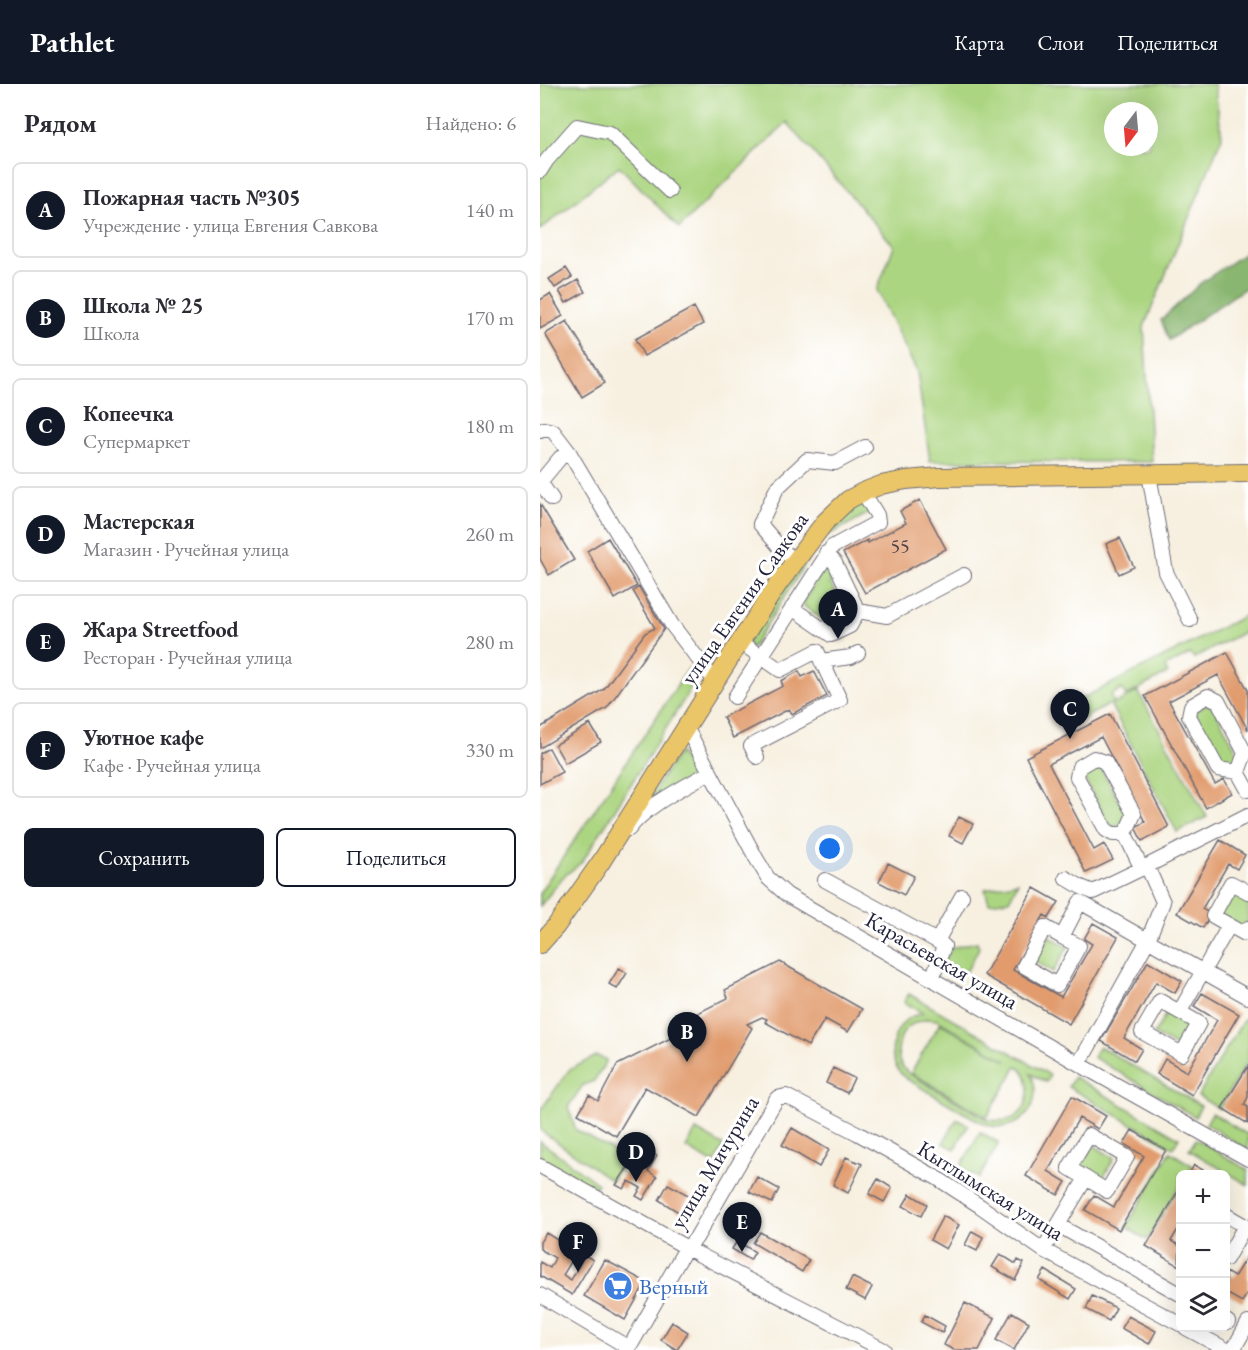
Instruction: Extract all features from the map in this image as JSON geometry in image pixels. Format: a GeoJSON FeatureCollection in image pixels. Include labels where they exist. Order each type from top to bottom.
{"type":"FeatureCollection","features":[{"type":"Feature","properties":{"kind":"main road","name":"улица Евгения Савкова"},"geometry":{"type":"LineString","coordinates":[[540,944],[556,926],[601,862],[740,642],[795,560],[825,522],[848,500],[881,485],[940,477],[1248,473]]}},
{"type":"Feature","properties":{"kind":"street"},"geometry":{"type":"LineString","coordinates":[[540,171],[578,126],[610,133],[670,191]]}},
{"type":"Feature","properties":{"kind":"street"},"geometry":{"type":"LineString","coordinates":[[540,431],[544,429],[553,431],[569,452],[672,625],[715,681]]}},
{"type":"Feature","properties":{"kind":"street"},"geometry":{"type":"LineString","coordinates":[[795,560],[784,552],[760,524],[777,489],[807,460],[834,463],[865,447]]}},
{"type":"Feature","properties":{"kind":"street"},"geometry":{"type":"LineString","coordinates":[[552,499],[540,482],[560,458],[569,452]]}},
{"type":"Feature","properties":{"kind":"street"},"geometry":{"type":"LineString","coordinates":[[1149,474],[1166,572],[1190,620]]}},
{"type":"Feature","properties":{"kind":"street"},"geometry":{"type":"LineString","coordinates":[[735,698],[826,553],[832,547],[878,522],[877,515],[863,492]]}},
{"type":"Feature","properties":{"kind":"street"},"geometry":{"type":"LineString","coordinates":[[826,553],[834,563],[858,611]]}},
{"type":"Feature","properties":{"kind":"street"},"geometry":{"type":"LineString","coordinates":[[858,611],[887,616],[964,575]]}},
{"type":"Feature","properties":{"kind":"street"},"geometry":{"type":"LineString","coordinates":[[792,608],[831,635],[850,626],[858,611]]}},
{"type":"Feature","properties":{"kind":"street"},"geometry":{"type":"LineString","coordinates":[[757,757],[751,746],[840,700],[819,656],[827,632]]}},
{"type":"Feature","properties":{"kind":"street"},"geometry":{"type":"LineString","coordinates":[[740,642],[780,670],[819,656],[851,657],[858,653]]}},
{"type":"Feature","properties":{"kind":"street"},"geometry":{"type":"LineString","coordinates":[[1238,772],[1218,769],[1189,716],[1191,706],[1208,696],[1218,701],[1245,753],[1238,772],[1248,790]]}},
{"type":"Feature","properties":{"kind":"street","name":"Карасьевская улица"},"geometry":{"type":"LineString","coordinates":[[686,727],[768,878],[787,895],[1248,1159]]}},
{"type":"Feature","properties":{"kind":"street"},"geometry":{"type":"LineString","coordinates":[[1094,758],[1105,762],[1134,814],[1125,834],[1113,834],[1106,830],[1077,777],[1079,767],[1094,758]]}},
{"type":"Feature","properties":{"kind":"street"},"geometry":{"type":"LineString","coordinates":[[601,862],[609,858],[634,822],[650,809],[710,772]]}},
{"type":"Feature","properties":{"kind":"street"},"geometry":{"type":"LineString","coordinates":[[1066,878],[1094,892],[1248,815]]}},
{"type":"Feature","properties":{"kind":"street"},"geometry":{"type":"LineString","coordinates":[[1079,1064],[1148,940],[1163,902],[1125,834]]}},
{"type":"Feature","properties":{"kind":"street"},"geometry":{"type":"LineString","coordinates":[[825,880],[944,946],[932,980]]}},
{"type":"Feature","properties":{"kind":"street"},"geometry":{"type":"LineString","coordinates":[[1248,892],[1231,883],[1213,916],[1245,934],[1248,928]]}},
{"type":"Feature","properties":{"kind":"street"},"geometry":{"type":"LineString","coordinates":[[937,941],[963,896]]}},
{"type":"Feature","properties":{"kind":"street"},"geometry":{"type":"LineString","coordinates":[[1062,937],[1080,902],[1248,997]]}},
{"type":"Feature","properties":{"kind":"street"},"geometry":{"type":"LineString","coordinates":[[1180,1011],[1229,926]]}},
{"type":"Feature","properties":{"kind":"street","name":"Кытлымская улица"},"geometry":{"type":"LineString","coordinates":[[777,1098],[786,1096],[857,1133],[937,1178],[1043,1250],[1174,1321]]}},
{"type":"Feature","properties":{"kind":"street","name":"улица Мичурина"},"geometry":{"type":"LineString","coordinates":[[628,1349],[687,1248],[696,1238],[777,1098]]}},
{"type":"Feature","properties":{"kind":"street"},"geometry":{"type":"LineString","coordinates":[[540,1166],[687,1248],[884,1350]]}},
{"type":"Feature","properties":{"kind":"street"},"geometry":{"type":"LineString","coordinates":[[1043,1250],[1086,1178]]}},
{"type":"Feature","properties":{"kind":"street"},"geometry":{"type":"LineString","coordinates":[[1230,1217],[1245,1226],[1230,1253]]}},
{"type":"Feature","properties":{"kind":"street"},"geometry":{"type":"LineString","coordinates":[[1058,1225],[1176,1294]]}},
{"type":"Feature","properties":{"kind":"street"},"geometry":{"type":"LineString","coordinates":[[540,1295],[628,1349]]}},
{"type":"Feature","properties":{"kind":"street"},"geometry":{"type":"LineString","coordinates":[[1233,1350],[1248,1323]]}},
{"type":"Feature","properties":{"kind":"street"},"geometry":{"type":"LineString","coordinates":[[1193,1332],[1227,1350]]}},
{"type":"Feature","properties":{"kind":"green space"},"geometry":{"type":"Polygon","coordinates":[[[540,84],[1214,84],[1222,137],[1144,327],[1152,462],[930,461],[917,372],[877,290],[894,246],[787,122],[679,228],[619,166],[540,230],[540,84]]]}},
{"type":"Feature","properties":{"kind":"green space"},"geometry":{"type":"Polygon","coordinates":[[[1248,251],[1248,286],[1169,340],[1161,320],[1202,282],[1248,251]]]}},
{"type":"Feature","properties":{"kind":"green space"},"geometry":{"type":"Polygon","coordinates":[[[859,503],[864,504],[869,513],[819,542],[752,648],[747,643],[818,538],[859,503]]]}},
{"type":"Feature","properties":{"kind":"green space"},"geometry":{"type":"Polygon","coordinates":[[[827,569],[834,575],[830,583],[844,609],[851,612],[849,619],[834,627],[805,607],[803,603],[822,571],[827,569]]]}},
{"type":"Feature","properties":{"kind":"green space"},"geometry":{"type":"Polygon","coordinates":[[[1248,614],[1248,630],[1194,658],[1190,654],[1165,667],[1168,673],[1126,696],[1122,689],[1111,695],[1114,702],[1075,723],[1063,708],[1248,614]]]}},
{"type":"Feature","properties":{"kind":"green space"},"geometry":{"type":"Polygon","coordinates":[[[689,668],[694,677],[690,690],[582,862],[563,877],[540,906],[540,892],[689,668]]]}},
{"type":"Feature","properties":{"kind":"green space"},"geometry":{"type":"Polygon","coordinates":[[[1138,691],[1207,817],[1177,832],[1111,706],[1138,691]]]}},
{"type":"Feature","properties":{"kind":"green space"},"geometry":{"type":"Polygon","coordinates":[[[1207,704],[1213,706],[1239,755],[1237,762],[1225,768],[1194,716],[1196,710],[1207,704]]]}},
{"type":"Feature","properties":{"kind":"green space"},"geometry":{"type":"Polygon","coordinates":[[[679,752],[693,776],[642,808],[679,752]]]}},
{"type":"Feature","properties":{"kind":"green space"},"geometry":{"type":"Polygon","coordinates":[[[1096,767],[1101,768],[1126,815],[1125,822],[1115,827],[1109,824],[1084,778],[1085,772],[1096,767]]]}},
{"type":"Feature","properties":{"kind":"green space"},"geometry":{"type":"Polygon","coordinates":[[[1018,882],[1009,900],[989,903],[985,889],[1018,882]]]}},
{"type":"Feature","properties":{"kind":"green space"},"geometry":{"type":"Polygon","coordinates":[[[1232,891],[1248,900],[1248,920],[1243,929],[1218,915],[1232,891]]]}},
{"type":"Feature","properties":{"kind":"green space"},"geometry":{"type":"Polygon","coordinates":[[[1049,936],[1068,947],[1053,972],[1034,961],[1049,936]]]}},
{"type":"Feature","properties":{"kind":"green space"},"geometry":{"type":"Polygon","coordinates":[[[977,942],[979,948],[965,974],[943,962],[951,948],[977,942]]]}},
{"type":"Feature","properties":{"kind":"green space"},"geometry":{"type":"Polygon","coordinates":[[[909,994],[1050,1075],[1046,1082],[1031,1074],[1035,1089],[1034,1099],[1028,1113],[1014,1124],[991,1126],[976,1120],[905,1078],[898,1070],[894,1060],[894,1040],[904,1022],[923,1013],[904,1002],[909,994]],[[927,1019],[910,1025],[900,1039],[899,1060],[908,1073],[988,1120],[1001,1121],[1020,1113],[1026,1102],[1028,1088],[1025,1075],[1017,1066],[987,1117],[911,1073],[940,1023],[1007,1061],[937,1020],[927,1019]]]}},
{"type":"Feature","properties":{"kind":"green space"},"geometry":{"type":"Polygon","coordinates":[[[1167,1012],[1189,1025],[1176,1047],[1154,1034],[1167,1012]]]}},
{"type":"Feature","properties":{"kind":"green space"},"geometry":{"type":"Polygon","coordinates":[[[1244,1019],[1248,1022],[1248,1060],[1219,1109],[1198,1096],[1244,1019]]]}},
{"type":"Feature","properties":{"kind":"green space"},"geometry":{"type":"Polygon","coordinates":[[[1099,1046],[1201,1106],[1195,1117],[1093,1057],[1099,1046]]]}},
{"type":"Feature","properties":{"kind":"green space"},"geometry":{"type":"Polygon","coordinates":[[[596,1056],[606,1059],[606,1062],[594,1081],[583,1085],[568,1107],[576,1130],[626,1158],[612,1181],[540,1130],[540,1111],[569,1070],[596,1056]]]}},
{"type":"Feature","properties":{"kind":"green space"},"geometry":{"type":"Polygon","coordinates":[[[1074,1077],[1179,1138],[1173,1148],[1068,1087],[1074,1077]]]}},
{"type":"Feature","properties":{"kind":"green space"},"geometry":{"type":"Polygon","coordinates":[[[1212,1113],[1248,1135],[1248,1150],[1206,1124],[1212,1113]]]}},
{"type":"Feature","properties":{"kind":"green space"},"geometry":{"type":"Polygon","coordinates":[[[957,1119],[968,1125],[955,1149],[943,1143],[957,1119]]]}},
{"type":"Feature","properties":{"kind":"green space"},"geometry":{"type":"Polygon","coordinates":[[[696,1130],[724,1146],[714,1164],[686,1148],[696,1130]]]}},
{"type":"Feature","properties":{"kind":"green space"},"geometry":{"type":"Polygon","coordinates":[[[980,1132],[999,1143],[979,1178],[960,1168],[980,1132]]]}},
{"type":"Feature","properties":{"kind":"green space"},"geometry":{"type":"Polygon","coordinates":[[[1196,1139],[1248,1170],[1248,1185],[1230,1174],[1230,1170],[1223,1170],[1189,1150],[1196,1139]]]}},
{"type":"Feature","properties":{"kind":"green space"},"geometry":{"type":"Polygon","coordinates":[[[540,1141],[598,1184],[594,1188],[584,1187],[544,1162],[540,1158],[540,1141]]]}},
{"type":"Feature","properties":{"kind":"green space"},"geometry":{"type":"Polygon","coordinates":[[[1093,1145],[1114,1158],[1102,1180],[1080,1167],[1093,1145]]]}},
{"type":"Feature","properties":{"kind":"green space"},"geometry":{"type":"Polygon","coordinates":[[[1170,1152],[1193,1166],[1190,1170],[1176,1170],[1176,1192],[1147,1240],[1126,1227],[1170,1152]]]}},
{"type":"Feature","properties":{"kind":"building"},"geometry":{"type":"Polygon","coordinates":[[[566,268],[572,277],[555,288],[549,279],[566,268]]]}},
{"type":"Feature","properties":{"kind":"building"},"geometry":{"type":"Polygon","coordinates":[[[578,280],[585,292],[566,303],[559,291],[578,280]]]}},
{"type":"Feature","properties":{"kind":"building"},"geometry":{"type":"Polygon","coordinates":[[[550,294],[563,316],[540,329],[540,300],[550,294]]]}},
{"type":"Feature","properties":{"kind":"building"},"geometry":{"type":"Polygon","coordinates":[[[694,307],[703,324],[644,356],[635,339],[694,307]]]}},
{"type":"Feature","properties":{"kind":"building"},"geometry":{"type":"Polygon","coordinates":[[[567,321],[605,383],[582,397],[545,334],[567,321]]]}},
{"type":"Feature","properties":{"kind":"building"},"geometry":{"type":"Polygon","coordinates":[[[920,500],[946,549],[865,593],[843,553],[906,523],[900,511],[920,500]]]}},
{"type":"Feature","properties":{"kind":"building"},"geometry":{"type":"Polygon","coordinates":[[[540,504],[574,560],[549,575],[540,559],[540,504]]]}},
{"type":"Feature","properties":{"kind":"building"},"geometry":{"type":"Polygon","coordinates":[[[608,538],[637,586],[615,599],[587,551],[608,538]]]}},
{"type":"Feature","properties":{"kind":"building"},"geometry":{"type":"Polygon","coordinates":[[[1120,538],[1134,567],[1119,574],[1106,544],[1120,538]]]}},
{"type":"Feature","properties":{"kind":"building"},"geometry":{"type":"Polygon","coordinates":[[[639,587],[664,629],[607,708],[540,748],[540,728],[604,689],[645,633],[655,628],[633,591],[639,587]]]}},
{"type":"Feature","properties":{"kind":"building"},"geometry":{"type":"Polygon","coordinates":[[[1227,652],[1248,690],[1248,730],[1218,675],[1169,701],[1215,784],[1224,779],[1232,793],[1206,808],[1145,696],[1227,652]]]}},
{"type":"Feature","properties":{"kind":"building"},"geometry":{"type":"Polygon","coordinates":[[[799,671],[802,677],[814,671],[827,696],[792,714],[789,709],[733,738],[723,717],[783,686],[781,681],[799,671]]]}},
{"type":"Feature","properties":{"kind":"building"},"geometry":{"type":"Polygon","coordinates":[[[1110,714],[1169,827],[1142,841],[1135,827],[1145,822],[1101,737],[1049,764],[1094,850],[1104,844],[1113,860],[1086,873],[1026,757],[1110,714]]]}},
{"type":"Feature","properties":{"kind":"building"},"geometry":{"type":"Polygon","coordinates":[[[590,724],[601,742],[565,763],[555,745],[590,724]]]}},
{"type":"Feature","properties":{"kind":"building"},"geometry":{"type":"Polygon","coordinates":[[[549,748],[562,772],[540,784],[540,753],[549,748]]]}},
{"type":"Feature","properties":{"kind":"building"},"geometry":{"type":"Polygon","coordinates":[[[959,817],[973,824],[963,843],[949,836],[959,817]]]}},
{"type":"Feature","properties":{"kind":"building"},"geometry":{"type":"Polygon","coordinates":[[[1220,840],[1245,855],[1237,869],[1228,864],[1202,909],[1211,914],[1203,928],[1177,913],[1220,840]]]}},
{"type":"Feature","properties":{"kind":"building"},"geometry":{"type":"Polygon","coordinates":[[[888,863],[914,876],[904,895],[879,882],[888,863]]]}},
{"type":"Feature","properties":{"kind":"building"},"geometry":{"type":"Polygon","coordinates":[[[1034,888],[1059,902],[1049,918],[1044,915],[1013,970],[1061,997],[1092,944],[1084,939],[1093,923],[1118,937],[1069,1024],[984,975],[1034,888]]]}},
{"type":"Feature","properties":{"kind":"building"},"geometry":{"type":"Polygon","coordinates":[[[1148,961],[1182,981],[1175,993],[1156,982],[1124,1038],[1142,1049],[1135,1061],[1101,1041],[1148,961]]]}},
{"type":"Feature","properties":{"kind":"building"},"geometry":{"type":"Polygon","coordinates":[[[780,962],[862,1009],[848,1032],[825,1019],[808,1046],[765,1022],[767,1019],[762,1017],[747,1024],[752,1028],[699,1117],[645,1087],[616,1136],[578,1114],[589,1095],[598,1101],[617,1065],[679,1034],[674,1025],[728,998],[725,990],[780,962]]]}},
{"type":"Feature","properties":{"kind":"building"},"geometry":{"type":"Polygon","coordinates":[[[619,968],[627,973],[617,989],[609,984],[619,968]]]}},
{"type":"Feature","properties":{"kind":"building"},"geometry":{"type":"Polygon","coordinates":[[[1202,993],[1239,1014],[1192,1095],[1157,1074],[1165,1059],[1187,1072],[1217,1020],[1194,1006],[1202,993]]]}},
{"type":"Feature","properties":{"kind":"building"},"geometry":{"type":"Polygon","coordinates":[[[1248,1066],[1248,1097],[1244,1105],[1248,1107],[1248,1124],[1222,1108],[1248,1066]]]}},
{"type":"Feature","properties":{"kind":"building"},"geometry":{"type":"Polygon","coordinates":[[[833,1068],[854,1078],[847,1093],[826,1083],[833,1068]]]}},
{"type":"Feature","properties":{"kind":"building"},"geometry":{"type":"Polygon","coordinates":[[[1072,1096],[1106,1116],[1098,1129],[1079,1118],[1048,1171],[1066,1182],[1058,1195],[1026,1176],[1072,1096]]]}},
{"type":"Feature","properties":{"kind":"building"},"geometry":{"type":"Polygon","coordinates":[[[792,1128],[829,1150],[819,1167],[782,1145],[792,1128]]]}},
{"type":"Feature","properties":{"kind":"building"},"geometry":{"type":"Polygon","coordinates":[[[1132,1130],[1166,1150],[1119,1230],[1085,1210],[1094,1195],[1114,1207],[1144,1156],[1124,1144],[1132,1130]]]}},
{"type":"Feature","properties":{"kind":"building"},"geometry":{"type":"Polygon","coordinates":[[[642,1146],[657,1156],[648,1171],[657,1177],[643,1200],[636,1196],[641,1188],[629,1181],[624,1189],[616,1185],[642,1146]]]}},
{"type":"Feature","properties":{"kind":"building"},"geometry":{"type":"Polygon","coordinates":[[[846,1157],[862,1164],[848,1193],[833,1185],[846,1157]]]}},
{"type":"Feature","properties":{"kind":"building"},"geometry":{"type":"Polygon","coordinates":[[[1194,1165],[1203,1170],[1191,1170],[1194,1165]]]}},
{"type":"Feature","properties":{"kind":"building"},"geometry":{"type":"Polygon","coordinates":[[[757,1177],[779,1189],[772,1203],[749,1192],[757,1177]]]}},
{"type":"Feature","properties":{"kind":"building"},"geometry":{"type":"Polygon","coordinates":[[[878,1179],[892,1188],[884,1202],[869,1194],[878,1179]]]}},
{"type":"Feature","properties":{"kind":"building"},"geometry":{"type":"Polygon","coordinates":[[[668,1184],[690,1196],[680,1213],[659,1200],[668,1184]]]}},
{"type":"Feature","properties":{"kind":"building"},"geometry":{"type":"Polygon","coordinates":[[[910,1194],[927,1204],[921,1216],[903,1206],[910,1194]]]}},
{"type":"Feature","properties":{"kind":"building"},"geometry":{"type":"Polygon","coordinates":[[[1176,1195],[1176,1233],[1171,1241],[1176,1244],[1176,1264],[1146,1246],[1176,1195]]]}},
{"type":"Feature","properties":{"kind":"building"},"geometry":{"type":"Polygon","coordinates":[[[943,1216],[959,1225],[946,1249],[930,1240],[943,1216]]]}},
{"type":"Feature","properties":{"kind":"building"},"geometry":{"type":"Polygon","coordinates":[[[972,1231],[983,1237],[977,1251],[965,1245],[972,1231]]]}},
{"type":"Feature","properties":{"kind":"building"},"geometry":{"type":"Polygon","coordinates":[[[760,1232],[809,1260],[802,1272],[753,1243],[760,1232]]]}},
{"type":"Feature","properties":{"kind":"building"},"geometry":{"type":"Polygon","coordinates":[[[546,1233],[577,1252],[563,1275],[571,1280],[585,1255],[593,1260],[572,1295],[540,1276],[540,1262],[550,1268],[555,1258],[540,1249],[540,1242],[546,1233]]]}},
{"type":"Feature","properties":{"kind":"building"},"geometry":{"type":"Polygon","coordinates":[[[737,1241],[755,1252],[750,1260],[732,1249],[737,1241]]]}},
{"type":"Feature","properties":{"kind":"building"},"geometry":{"type":"Polygon","coordinates":[[[1000,1254],[1016,1264],[1018,1260],[1024,1263],[1015,1280],[992,1267],[1000,1254]]]}},
{"type":"Feature","properties":{"kind":"building"},"geometry":{"type":"Polygon","coordinates":[[[1248,1254],[1248,1292],[1242,1302],[1230,1295],[1230,1274],[1234,1277],[1248,1254]]]}},
{"type":"Feature","properties":{"kind":"building"},"geometry":{"type":"Polygon","coordinates":[[[605,1260],[646,1282],[625,1320],[584,1296],[605,1260]]]}},
{"type":"Feature","properties":{"kind":"building"},"geometry":{"type":"Polygon","coordinates":[[[1045,1270],[1076,1289],[1070,1299],[1039,1280],[1045,1270]]]}},
{"type":"Feature","properties":{"kind":"building"},"geometry":{"type":"Polygon","coordinates":[[[852,1277],[872,1287],[865,1300],[846,1290],[852,1277]]]}},
{"type":"Feature","properties":{"kind":"building"},"geometry":{"type":"Polygon","coordinates":[[[1092,1296],[1116,1308],[1109,1321],[1086,1309],[1092,1296]]]}},
{"type":"Feature","properties":{"kind":"building"},"geometry":{"type":"Polygon","coordinates":[[[965,1303],[995,1318],[979,1350],[954,1350],[944,1345],[965,1303]]]}},
{"type":"Feature","properties":{"kind":"building"},"geometry":{"type":"Polygon","coordinates":[[[1012,1312],[1029,1322],[1014,1350],[996,1340],[1012,1312]]]}},
{"type":"Feature","properties":{"kind":"building"},"geometry":{"type":"Polygon","coordinates":[[[925,1315],[945,1326],[942,1333],[921,1322],[925,1315]]]}},
{"type":"Feature","properties":{"kind":"building"},"geometry":{"type":"Polygon","coordinates":[[[1128,1316],[1156,1331],[1149,1344],[1121,1328],[1128,1316]]]}},
{"type":"Feature","properties":{"kind":"building"},"geometry":{"type":"Polygon","coordinates":[[[672,1322],[688,1332],[677,1350],[661,1340],[672,1322]]]}},
{"type":"Feature","properties":{"kind":"place","name":"Пожарная часть №305"},"geometry":{"type":"Point","coordinates":[838,639]}},
{"type":"Feature","properties":{"kind":"place","name":"Копеечка"},"geometry":{"type":"Point","coordinates":[1070,739]}},
{"type":"Feature","properties":{"kind":"place","name":"Школа № 25"},"geometry":{"type":"Point","coordinates":[687,1062]}},
{"type":"Feature","properties":{"kind":"place","name":"Мастерская"},"geometry":{"type":"Point","coordinates":[636,1182]}},
{"type":"Feature","properties":{"kind":"place","name":"Жара Streetfood"},"geometry":{"type":"Point","coordinates":[742,1252]}},
{"type":"Feature","properties":{"kind":"place","name":"Уютное кафе"},"geometry":{"type":"Point","coordinates":[578,1272]}},
{"type":"Feature","properties":{"kind":"place","name":"Верный"},"geometry":{"type":"Point","coordinates":[618,1286]}}]}
